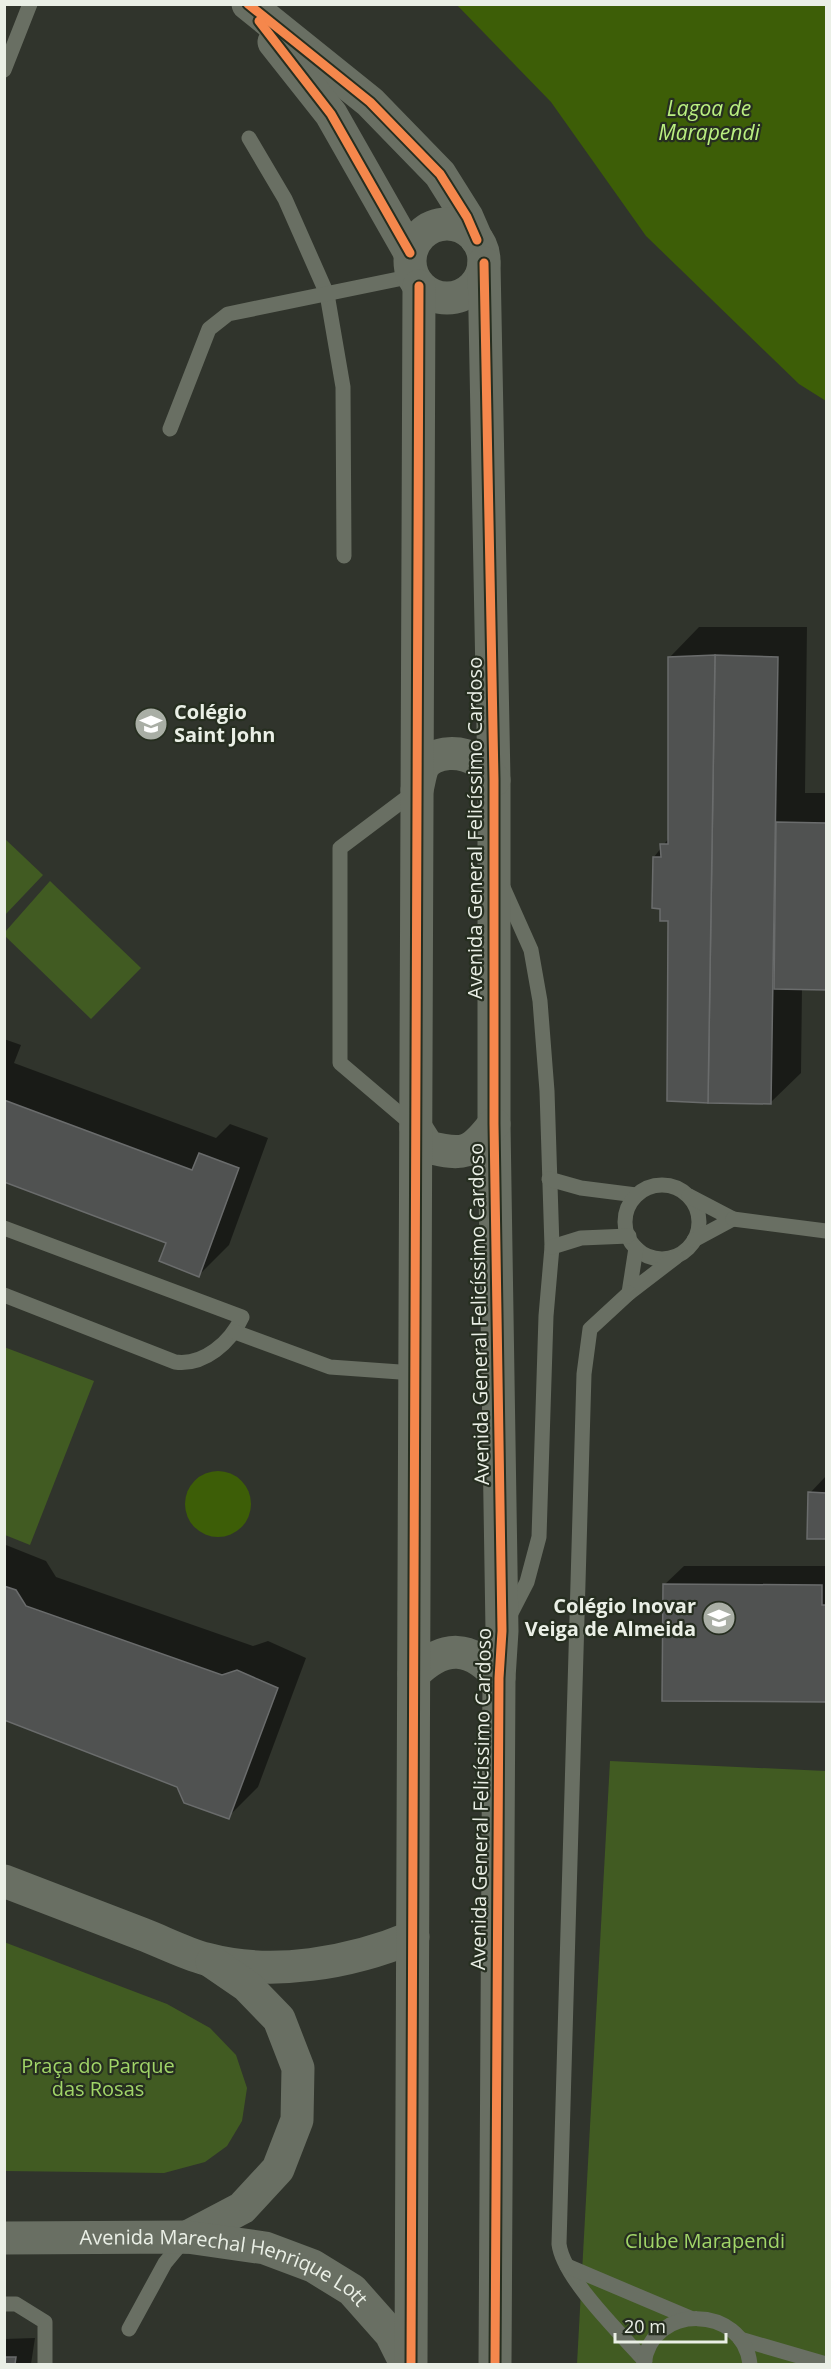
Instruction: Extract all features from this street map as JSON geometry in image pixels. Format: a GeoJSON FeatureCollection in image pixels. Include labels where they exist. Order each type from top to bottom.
{"type":"FeatureCollection","features":[{"type":"Feature","properties":{"kind":"street","name":"Avenida General Felicíssimo Cardoso"},"geometry":{"type":"LineString","coordinates":[[247,4],[370,102],[440,174],[467,217],[481,251],[494,780],[494,1124],[502,1632],[499,1678],[495,2364]]}},
{"type":"Feature","properties":{"kind":"street","name":"Avenida General Felicíssimo Cardoso"},"geometry":{"type":"LineString","coordinates":[[247,4],[331,114],[414,272],[417,790],[411,2364]]}},
{"type":"Feature","properties":{"kind":"street"},"geometry":{"type":"LineString","coordinates":[[446,224],[469,231],[481,251],[482,275],[475,286],[453,298],[441,298],[429,294],[414,272],[415,242],[423,232],[434,226],[446,224]]}},
{"type":"Feature","properties":{"kind":"street"},"geometry":{"type":"LineString","coordinates":[[417,790],[423,767],[432,757],[446,755],[462,754],[477,760],[494,780]]}},
{"type":"Feature","properties":{"kind":"street"},"geometry":{"type":"LineString","coordinates":[[416,1128],[428,1147],[453,1154],[478,1145],[494,1124]]}},
{"type":"Feature","properties":{"kind":"street"},"geometry":{"type":"LineString","coordinates":[[414,1674],[428,1660],[447,1653],[467,1654],[486,1662],[499,1678]]}},
{"type":"Feature","properties":{"kind":"street"},"geometry":{"type":"LineString","coordinates":[[4,1881],[207,1959],[254,1966],[288,1967],[328,1962],[384,1949],[413,1937]]}},
{"type":"Feature","properties":{"kind":"street"},"geometry":{"type":"LineString","coordinates":[[187,2237],[242,2208],[278,2169],[297,2120],[298,2068],[279,2019],[247,1986],[207,1959]]}},
{"type":"Feature","properties":{"kind":"street","name":"Avenida Marechal Henrique Lott"},"geometry":{"type":"LineString","coordinates":[[4,2238],[187,2237],[265,2248],[313,2266],[352,2290],[390,2334],[406,2364]]}},
{"type":"Feature","properties":{"kind":"lane"},"geometry":{"type":"LineString","coordinates":[[4,70],[30,4]]}},
{"type":"Feature","properties":{"kind":"lane"},"geometry":{"type":"LineString","coordinates":[[249,138],[285,200],[327,294],[343,387],[344,556]]}},
{"type":"Feature","properties":{"kind":"lane"},"geometry":{"type":"LineString","coordinates":[[170,429],[209,329],[228,314],[327,294],[414,272]]}},
{"type":"Feature","properties":{"kind":"lane"},"geometry":{"type":"LineString","coordinates":[[416,1128],[340,1063],[340,848],[417,790]]}},
{"type":"Feature","properties":{"kind":"lane"},"geometry":{"type":"LineString","coordinates":[[494,867],[531,950],[540,1001],[548,1091],[552,1247],[546,1316],[539,1537],[527,1582],[502,1632]]}},
{"type":"Feature","properties":{"kind":"lane"},"geometry":{"type":"LineString","coordinates":[[549,1179],[581,1188],[636,1195]]}},
{"type":"Feature","properties":{"kind":"lane"},"geometry":{"type":"LineString","coordinates":[[628,1293],[633,1242],[625,1218],[636,1195],[646,1188],[668,1185],[733,1219],[826,1232]]}},
{"type":"Feature","properties":{"kind":"lane"},"geometry":{"type":"LineString","coordinates":[[644,2363],[580,2287],[560,2253],[559,2244],[584,1374],[590,1329],[628,1293],[687,1249],[694,1240],[699,1217],[689,1196]]}},
{"type":"Feature","properties":{"kind":"lane"},"geometry":{"type":"LineString","coordinates":[[694,1240],[733,1219]]}},
{"type":"Feature","properties":{"kind":"lane"},"geometry":{"type":"LineString","coordinates":[[4,1228],[242,1317],[236,1332],[197,1362],[175,1362],[4,1295]]}},
{"type":"Feature","properties":{"kind":"lane"},"geometry":{"type":"LineString","coordinates":[[552,1247],[581,1238],[633,1242],[652,1257],[677,1256]]}},
{"type":"Feature","properties":{"kind":"lane"},"geometry":{"type":"LineString","coordinates":[[236,1332],[330,1367],[414,1373]]}},
{"type":"Feature","properties":{"kind":"lane"},"geometry":{"type":"LineString","coordinates":[[129,2329],[165,2263],[187,2237]]}},
{"type":"Feature","properties":{"kind":"lane"},"geometry":{"type":"LineString","coordinates":[[567,2266],[690,2318]]}},
{"type":"Feature","properties":{"kind":"lane"},"geometry":{"type":"LineString","coordinates":[[4,2304],[15,2304],[45,2322],[45,2364]]}},
{"type":"Feature","properties":{"kind":"lane"},"geometry":{"type":"LineString","coordinates":[[644,2363],[650,2345],[660,2332],[674,2322],[690,2318],[706,2319],[725,2325],[740,2338],[749,2356],[750,2364]]}},
{"type":"Feature","properties":{"kind":"lane"},"geometry":{"type":"LineString","coordinates":[[740,2338],[826,2364]]}},
{"type":"Feature","properties":{"kind":"green space"},"geometry":{"type":"Polygon","coordinates":[[[4,838],[43,875],[5,915],[4,915],[4,838]]]}},
{"type":"Feature","properties":{"kind":"green space"},"geometry":{"type":"Polygon","coordinates":[[[50,881],[141,968],[91,1019],[5,936],[5,932],[50,881]]]}},
{"type":"Feature","properties":{"kind":"green space"},"geometry":{"type":"Polygon","coordinates":[[[4,1347],[94,1381],[30,1545],[5,1535],[4,1347]]]}},
{"type":"Feature","properties":{"kind":"green space","name":"Clube Marapendi"},"geometry":{"type":"Polygon","coordinates":[[[610,1761],[826,1771],[826,2364],[577,2364],[610,1761]]]}},
{"type":"Feature","properties":{"kind":"green space","name":"Praça do Parque das Rosas"},"geometry":{"type":"Polygon","coordinates":[[[4,1942],[167,2004],[210,2028],[236,2055],[247,2088],[242,2121],[227,2146],[205,2162],[164,2173],[5,2171],[4,1942]]]}},
{"type":"Feature","properties":{"kind":"water","name":"Lagoa de Marapendi"},"geometry":{"type":"Polygon","coordinates":[[[457,5],[826,5],[826,401],[799,384],[646,236],[551,102],[457,5]]]}},
{"type":"Feature","properties":{"kind":"water"},"geometry":{"type":"Polygon","coordinates":[[[218,1471],[231,1474],[241,1481],[248,1491],[251,1504],[248,1517],[241,1527],[231,1534],[218,1537],[205,1534],[195,1527],[188,1517],[185,1504],[188,1491],[195,1481],[205,1474],[218,1471]]]}},
{"type":"Feature","properties":{"kind":"building"},"geometry":{"type":"Polygon","coordinates":[[[715,655],[778,657],[771,1104],[708,1103],[715,655]]]}},
{"type":"Feature","properties":{"kind":"building"},"geometry":{"type":"Polygon","coordinates":[[[715,655],[708,1103],[667,1101],[668,921],[660,921],[660,909],[652,908],[653,857],[661,857],[660,844],[668,844],[668,657],[715,655]]]}},
{"type":"Feature","properties":{"kind":"building"},"geometry":{"type":"Polygon","coordinates":[[[776,822],[826,823],[826,990],[774,989],[776,822]]]}},
{"type":"Feature","properties":{"kind":"building"},"geometry":{"type":"Polygon","coordinates":[[[4,1100],[192,1170],[199,1153],[239,1168],[199,1277],[159,1261],[166,1243],[4,1182],[4,1100]]]}},
{"type":"Feature","properties":{"kind":"building"},"geometry":{"type":"Polygon","coordinates":[[[808,1492],[826,1493],[826,1539],[807,1539],[808,1492]]]}},
{"type":"Feature","properties":{"kind":"building"},"geometry":{"type":"Polygon","coordinates":[[[663,1584],[822,1585],[822,1605],[826,1605],[826,1702],[662,1701],[663,1584]]]}},
{"type":"Feature","properties":{"kind":"building"},"geometry":{"type":"Polygon","coordinates":[[[4,1586],[16,1590],[26,1606],[222,1675],[237,1670],[278,1688],[229,1819],[184,1803],[177,1787],[4,1720],[4,1586]]]}},
{"type":"Feature","properties":{"kind":"building"},"geometry":{"type":"Polygon","coordinates":[[[4,2357],[16,2357],[15,2364],[4,2364],[4,2357]]]}},
{"type":"Feature","properties":{"kind":"cycle path"},"geometry":{"type":"LineString","coordinates":[[248,4],[370,102],[440,174],[467,217],[477,240]]}},
{"type":"Feature","properties":{"kind":"cycle path"},"geometry":{"type":"LineString","coordinates":[[259,21],[331,114],[410,253]]}},
{"type":"Feature","properties":{"kind":"cycle path"},"geometry":{"type":"LineString","coordinates":[[484,263],[494,780],[494,1124],[502,1631],[499,1678],[495,2364]]}},
{"type":"Feature","properties":{"kind":"cycle path"},"geometry":{"type":"LineString","coordinates":[[411,2364],[419,286]]}},
{"type":"Feature","properties":{"kind":"place","name":"Colégio Saint John"},"geometry":{"type":"Point","coordinates":[151,724]}},
{"type":"Feature","properties":{"kind":"place","name":"Colégio Inovar Veiga de Almeida"},"geometry":{"type":"Point","coordinates":[719,1618]}}]}
